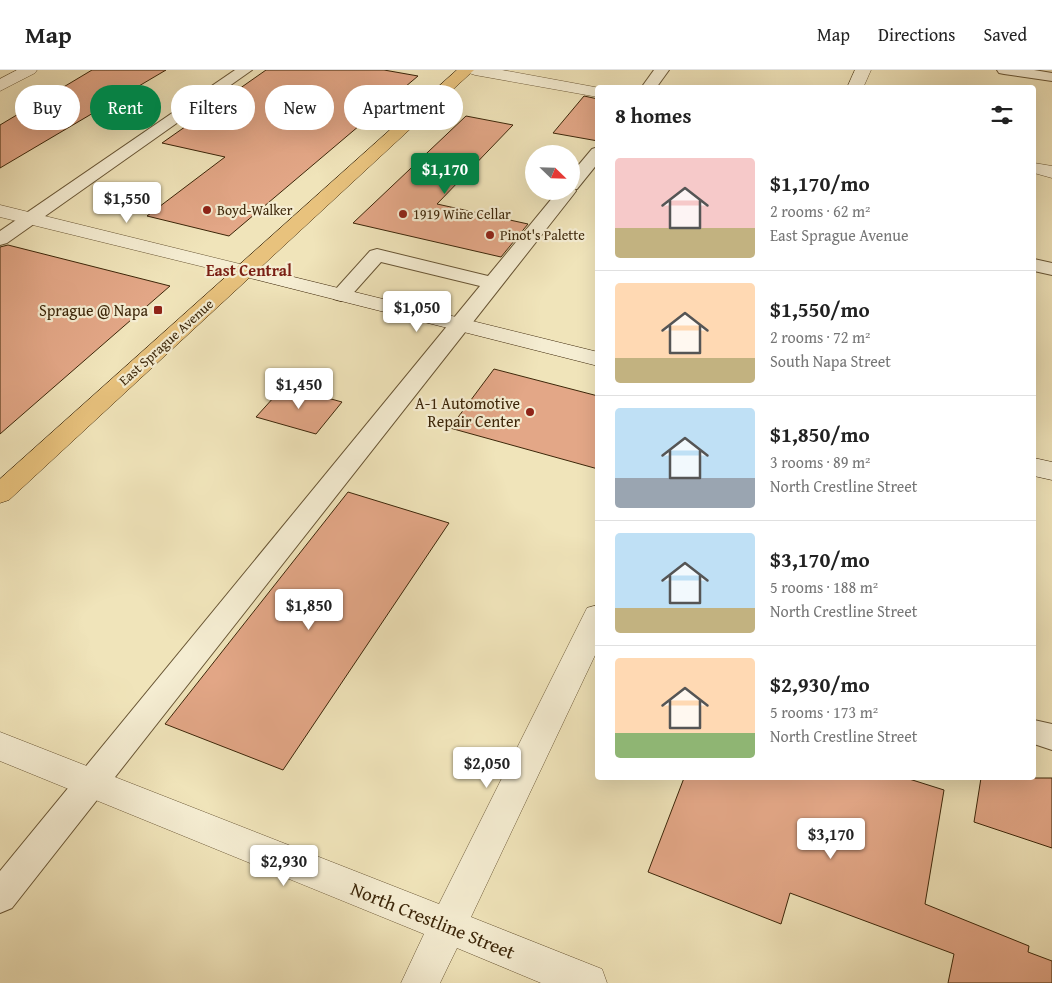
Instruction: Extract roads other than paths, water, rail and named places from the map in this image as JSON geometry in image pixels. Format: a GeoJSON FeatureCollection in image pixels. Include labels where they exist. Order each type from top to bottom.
{"type":"FeatureCollection","features":[{"type":"Feature","properties":{"kind":"main road","name":"East Sprague Avenue"},"geometry":{"type":"LineString","coordinates":[[0,494],[466,70]]}},
{"type":"Feature","properties":{"kind":"street"},"geometry":{"type":"LineString","coordinates":[[0,86],[28,70]]}},
{"type":"Feature","properties":{"kind":"street"},"geometry":{"type":"LineString","coordinates":[[475,70],[595,91]]}},
{"type":"Feature","properties":{"kind":"street"},"geometry":{"type":"LineString","coordinates":[[856,85],[863,70]]}},
{"type":"Feature","properties":{"kind":"street"},"geometry":{"type":"LineString","coordinates":[[1036,168],[1052,172]]}},
{"type":"Feature","properties":{"kind":"street"},"geometry":{"type":"LineString","coordinates":[[0,211],[595,358]]}},
{"type":"Feature","properties":{"kind":"street"},"geometry":{"type":"LineString","coordinates":[[1036,467],[1052,471]]}},
{"type":"Feature","properties":{"kind":"street"},"geometry":{"type":"LineString","coordinates":[[420,983],[595,622]]}},
{"type":"Feature","properties":{"kind":"street","name":"North Crestline Street"},"geometry":{"type":"LineString","coordinates":[[0,746],[89,784],[448,925],[588,983]]}},
{"type":"Feature","properties":{"kind":"lane"},"geometry":{"type":"LineString","coordinates":[[0,239],[245,70]]}},
{"type":"Feature","properties":{"kind":"lane"},"geometry":{"type":"LineString","coordinates":[[650,85],[662,70]]}},
{"type":"Feature","properties":{"kind":"lane"},"geometry":{"type":"LineString","coordinates":[[1004,70],[1052,78]]}},
{"type":"Feature","properties":{"kind":"lane"},"geometry":{"type":"LineString","coordinates":[[580,174],[595,156]]}},
{"type":"Feature","properties":{"kind":"lane"},"geometry":{"type":"LineString","coordinates":[[0,897],[560,200]]}},
{"type":"Feature","properties":{"kind":"lane"},"geometry":{"type":"LineString","coordinates":[[341,295],[377,255],[494,283]]}},
{"type":"Feature","properties":{"kind":"lane"},"geometry":{"type":"LineString","coordinates":[[1036,265],[1052,268]]}},
{"type":"Feature","properties":{"kind":"lane"},"geometry":{"type":"LineString","coordinates":[[1036,733],[1052,738]]}},
{"type":"Feature","properties":{"kind":"place","name":"Boyd-Walker"},"geometry":{"type":"Point","coordinates":[207,210]}},
{"type":"Feature","properties":{"kind":"place","name":"1919 Wine Cellar"},"geometry":{"type":"Point","coordinates":[403,214]}},
{"type":"Feature","properties":{"kind":"place","name":"Pinot's Palette"},"geometry":{"type":"Point","coordinates":[490,235]}},
{"type":"Feature","properties":{"kind":"place","name":"Sprague @ Napa"},"geometry":{"type":"Point","coordinates":[158,310]}},
{"type":"Feature","properties":{"kind":"place","name":"A-1 Automotive Repair Center"},"geometry":{"type":"Point","coordinates":[530,412]}},
{"type":"Feature","properties":{"kind":"district","name":"East Central"},"geometry":{"type":"Point","coordinates":[249,270]}}]}
